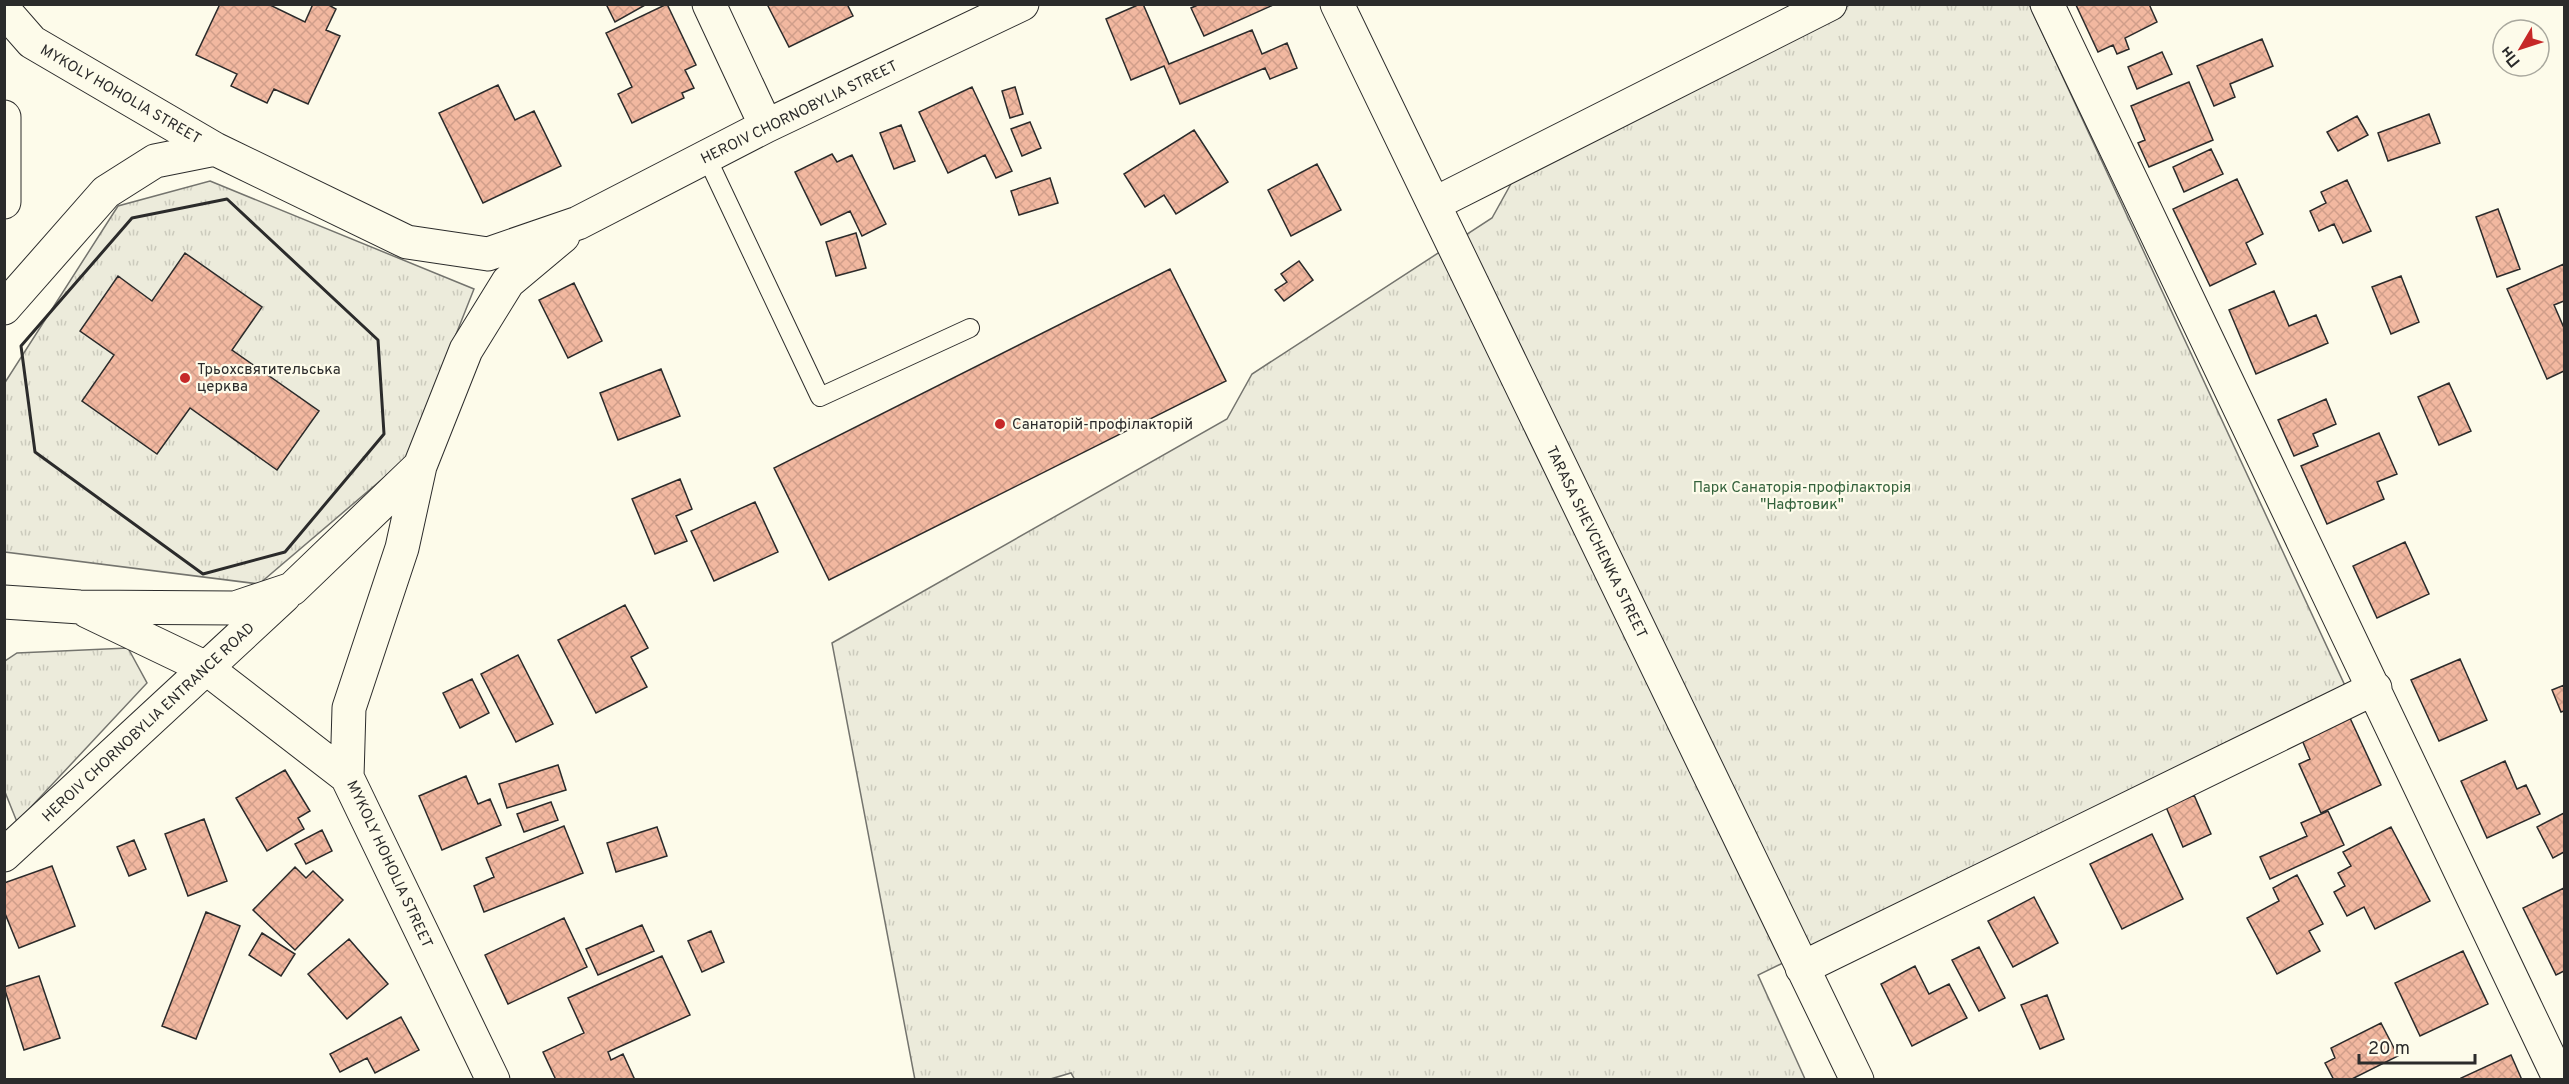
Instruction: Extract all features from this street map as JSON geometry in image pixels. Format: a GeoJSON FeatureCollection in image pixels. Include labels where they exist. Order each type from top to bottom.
{"type":"FeatureCollection","features":[{"type":"Feature","properties":{"kind":"street"},"geometry":{"type":"LineString","coordinates":[[709,4],[766,126]]}},
{"type":"Feature","properties":{"kind":"street","name":"HEROIV CHORNOBYLIA STREET"},"geometry":{"type":"LineString","coordinates":[[215,149],[407,242],[488,254],[578,223],[766,126],[1022,4]]}},
{"type":"Feature","properties":{"kind":"street","name":"TARASA SHEVCHENKA STREET"},"geometry":{"type":"LineString","coordinates":[[1337,4],[1857,1080]]}},
{"type":"Feature","properties":{"kind":"street"},"geometry":{"type":"LineString","coordinates":[[1434,204],[1830,4]]}},
{"type":"Feature","properties":{"kind":"street"},"geometry":{"type":"LineString","coordinates":[[2047,4],[2560,1080]]}},
{"type":"Feature","properties":{"kind":"street","name":"MYKOLY HOHOLIA STREET"},"geometry":{"type":"LineString","coordinates":[[4,10],[32,42],[215,149]]}},
{"type":"Feature","properties":{"kind":"street"},"geometry":{"type":"LineString","coordinates":[[4,117],[4,202]]}},
{"type":"Feature","properties":{"kind":"street"},"geometry":{"type":"LineString","coordinates":[[4,308],[106,192],[154,161],[215,149]]}},
{"type":"Feature","properties":{"kind":"street","name":"HEROIV CHORNOBYLIA STREET"},"geometry":{"type":"LineString","coordinates":[[4,602],[80,607],[235,608],[292,589],[420,466],[466,350],[508,282],[578,223]]}},
{"type":"Feature","properties":{"kind":"street","name":"MYKOLY HOHOLIA STREET"},"geometry":{"type":"LineString","coordinates":[[420,466],[402,548],[349,708],[347,777],[493,1080]]}},
{"type":"Feature","properties":{"kind":"street","name":"HEROIV CHORNOBYLIA ENTRANCE ROAD"},"geometry":{"type":"LineString","coordinates":[[7,846],[292,589]]}},
{"type":"Feature","properties":{"kind":"street"},"geometry":{"type":"LineString","coordinates":[[80,607],[207,668],[347,777]]}},
{"type":"Feature","properties":{"kind":"street"},"geometry":{"type":"LineString","coordinates":[[1802,968],[2375,688]]}},
{"type":"Feature","properties":{"kind":"lane"},"geometry":{"type":"LineString","coordinates":[[706,156],[820,397],[970,328]]}},
{"type":"Feature","properties":{"kind":"green space","name":"Парк Санаторія-профілакторія \"Нафтовик\""},"geometry":{"type":"Polygon","coordinates":[[[2029,4],[2347,690],[1758,975],[1805,1079],[1075,1080],[1071,1073],[1047,1080],[915,1080],[832,643],[1227,419],[1252,374],[1492,218],[1512,182],[1849,5],[2029,4]]]}},
{"type":"Feature","properties":{"kind":"green space"},"geometry":{"type":"Polygon","coordinates":[[[210,181],[474,289],[407,458],[259,584],[5,552],[4,384],[118,206],[210,181]]]}},
{"type":"Feature","properties":{"kind":"green space"},"geometry":{"type":"Polygon","coordinates":[[[128,648],[147,683],[17,822],[5,792],[5,661],[17,653],[128,648]]]}},
{"type":"Feature","properties":{"kind":"building"},"geometry":{"type":"Polygon","coordinates":[[[220,4],[268,4],[305,22],[313,4],[327,4],[336,9],[326,30],[340,36],[308,104],[274,89],[267,103],[231,86],[237,74],[196,55],[220,4]]]}},
{"type":"Feature","properties":{"kind":"building"},"geometry":{"type":"Polygon","coordinates":[[[606,4],[647,4],[615,22],[606,4]]]}},
{"type":"Feature","properties":{"kind":"building"},"geometry":{"type":"Polygon","coordinates":[[[667,4],[696,65],[685,70],[694,88],[682,93],[684,98],[632,123],[618,94],[632,87],[606,33],[667,4]]]}},
{"type":"Feature","properties":{"kind":"building"},"geometry":{"type":"Polygon","coordinates":[[[767,4],[847,4],[853,16],[789,47],[767,4]]]}},
{"type":"Feature","properties":{"kind":"building"},"geometry":{"type":"Polygon","coordinates":[[[1143,4],[1169,64],[1252,30],[1262,54],[1287,43],[1297,68],[1270,79],[1265,68],[1180,104],[1164,66],[1131,80],[1106,19],[1143,4]]]}},
{"type":"Feature","properties":{"kind":"building"},"geometry":{"type":"Polygon","coordinates":[[[1200,4],[1273,5],[1204,36],[1191,8],[1200,4]]]}},
{"type":"Feature","properties":{"kind":"building"},"geometry":{"type":"Polygon","coordinates":[[[2149,4],[2157,22],[2125,38],[2129,49],[2117,54],[2113,45],[2098,52],[2076,5],[2149,4]]]}},
{"type":"Feature","properties":{"kind":"building"},"geometry":{"type":"Polygon","coordinates":[[[2262,39],[2273,66],[2230,84],[2235,97],[2214,106],[2197,66],[2262,39]]]}},
{"type":"Feature","properties":{"kind":"building"},"geometry":{"type":"Polygon","coordinates":[[[2162,52],[2172,74],[2137,89],[2128,67],[2162,52]]]}},
{"type":"Feature","properties":{"kind":"building"},"geometry":{"type":"Polygon","coordinates":[[[2189,82],[2213,140],[2149,167],[2138,143],[2145,140],[2131,106],[2189,82]]]}},
{"type":"Feature","properties":{"kind":"building"},"geometry":{"type":"Polygon","coordinates":[[[498,85],[515,120],[534,111],[561,166],[483,203],[439,113],[498,85]]]}},
{"type":"Feature","properties":{"kind":"building"},"geometry":{"type":"Polygon","coordinates":[[[972,87],[1012,171],[996,178],[985,155],[948,173],[919,112],[972,87]]]}},
{"type":"Feature","properties":{"kind":"building"},"geometry":{"type":"Polygon","coordinates":[[[1015,87],[1023,114],[1010,118],[1002,91],[1015,87]]]}},
{"type":"Feature","properties":{"kind":"building"},"geometry":{"type":"Polygon","coordinates":[[[2429,114],[2440,143],[2388,161],[2378,133],[2429,114]]]}},
{"type":"Feature","properties":{"kind":"building"},"geometry":{"type":"Polygon","coordinates":[[[2357,116],[2368,135],[2338,151],[2327,132],[2357,116]]]}},
{"type":"Feature","properties":{"kind":"building"},"geometry":{"type":"Polygon","coordinates":[[[1030,122],[1041,148],[1022,156],[1011,129],[1030,122]]]}},
{"type":"Feature","properties":{"kind":"building"},"geometry":{"type":"Polygon","coordinates":[[[901,125],[915,161],[894,169],[880,133],[901,125]]]}},
{"type":"Feature","properties":{"kind":"building"},"geometry":{"type":"Polygon","coordinates":[[[1194,130],[1228,182],[1176,214],[1164,195],[1145,207],[1124,174],[1194,130]]]}},
{"type":"Feature","properties":{"kind":"building"},"geometry":{"type":"Polygon","coordinates":[[[2211,149],[2223,174],[2184,192],[2173,167],[2211,149]]]}},
{"type":"Feature","properties":{"kind":"building"},"geometry":{"type":"Polygon","coordinates":[[[832,154],[837,162],[852,155],[886,224],[862,236],[850,211],[821,225],[795,172],[832,154]]]}},
{"type":"Feature","properties":{"kind":"building"},"geometry":{"type":"Polygon","coordinates":[[[1317,164],[1341,210],[1291,236],[1268,190],[1317,164]]]}},
{"type":"Feature","properties":{"kind":"building"},"geometry":{"type":"Polygon","coordinates":[[[1050,178],[1058,203],[1019,215],[1011,191],[1050,178]]]}},
{"type":"Feature","properties":{"kind":"building"},"geometry":{"type":"Polygon","coordinates":[[[2237,179],[2263,234],[2246,243],[2256,264],[2210,286],[2173,209],[2237,179]]]}},
{"type":"Feature","properties":{"kind":"building"},"geometry":{"type":"Polygon","coordinates":[[[2347,180],[2371,231],[2343,243],[2334,224],[2319,231],[2310,211],[2326,203],[2321,192],[2347,180]]]}},
{"type":"Feature","properties":{"kind":"building"},"geometry":{"type":"Polygon","coordinates":[[[2498,209],[2520,269],[2497,277],[2476,217],[2498,209]]]}},
{"type":"Feature","properties":{"kind":"building"},"geometry":{"type":"Polygon","coordinates":[[[856,233],[866,268],[836,276],[826,242],[856,233]]]}},
{"type":"Feature","properties":{"kind":"building","name":"Трьохсвятительська церква"},"geometry":{"type":"Polygon","coordinates":[[[185,253],[262,307],[232,350],[319,411],[277,470],[190,408],[157,454],[82,401],[114,355],[80,331],[118,276],[152,301],[185,253]]]}},
{"type":"Feature","properties":{"kind":"building"},"geometry":{"type":"Polygon","coordinates":[[[1299,261],[1313,280],[1284,301],[1275,290],[1287,282],[1281,274],[1299,261]]]}},
{"type":"Feature","properties":{"kind":"building"},"geometry":{"type":"Polygon","coordinates":[[[2564,264],[2564,301],[2554,305],[2564,328],[2564,371],[2547,379],[2507,289],[2564,264]]]}},
{"type":"Feature","properties":{"kind":"building","name":"Санаторій-профілакторій"},"geometry":{"type":"Polygon","coordinates":[[[1170,269],[1226,381],[829,580],[774,468],[1170,269]]]}},
{"type":"Feature","properties":{"kind":"building"},"geometry":{"type":"Polygon","coordinates":[[[2401,276],[2419,322],[2391,334],[2372,287],[2401,276]]]}},
{"type":"Feature","properties":{"kind":"building"},"geometry":{"type":"Polygon","coordinates":[[[574,283],[602,341],[568,358],[539,300],[574,283]]]}},
{"type":"Feature","properties":{"kind":"building"},"geometry":{"type":"Polygon","coordinates":[[[2274,291],[2289,326],[2316,315],[2328,343],[2256,374],[2229,310],[2274,291]]]}},
{"type":"Feature","properties":{"kind":"building"},"geometry":{"type":"Polygon","coordinates":[[[661,369],[680,416],[618,440],[600,393],[661,369]]]}},
{"type":"Feature","properties":{"kind":"building"},"geometry":{"type":"Polygon","coordinates":[[[2449,383],[2471,431],[2439,445],[2418,397],[2449,383]]]}},
{"type":"Feature","properties":{"kind":"building"},"geometry":{"type":"Polygon","coordinates":[[[2326,399],[2336,424],[2313,434],[2318,446],[2294,456],[2278,420],[2326,399]]]}},
{"type":"Feature","properties":{"kind":"building"},"geometry":{"type":"Polygon","coordinates":[[[2379,433],[2397,474],[2377,482],[2384,499],[2327,524],[2301,466],[2379,433]]]}},
{"type":"Feature","properties":{"kind":"building"},"geometry":{"type":"Polygon","coordinates":[[[680,479],[692,509],[676,516],[687,541],[655,554],[632,499],[680,479]]]}},
{"type":"Feature","properties":{"kind":"building"},"geometry":{"type":"Polygon","coordinates":[[[755,502],[778,552],[714,581],[691,531],[755,502]]]}},
{"type":"Feature","properties":{"kind":"building"},"geometry":{"type":"Polygon","coordinates":[[[2405,542],[2429,594],[2377,618],[2353,566],[2405,542]]]}},
{"type":"Feature","properties":{"kind":"building"},"geometry":{"type":"Polygon","coordinates":[[[625,605],[648,648],[631,657],[647,687],[596,713],[558,640],[625,605]]]}},
{"type":"Feature","properties":{"kind":"building"},"geometry":{"type":"Polygon","coordinates":[[[518,655],[553,724],[516,742],[481,674],[518,655]]]}},
{"type":"Feature","properties":{"kind":"building"},"geometry":{"type":"Polygon","coordinates":[[[2460,659],[2487,720],[2439,741],[2411,680],[2460,659]]]}},
{"type":"Feature","properties":{"kind":"building"},"geometry":{"type":"Polygon","coordinates":[[[472,679],[489,713],[460,728],[443,693],[472,679]]]}},
{"type":"Feature","properties":{"kind":"building"},"geometry":{"type":"Polygon","coordinates":[[[2564,685],[2564,711],[2561,712],[2552,690],[2564,685]]]}},
{"type":"Feature","properties":{"kind":"building"},"geometry":{"type":"Polygon","coordinates":[[[2350,718],[2381,785],[2321,813],[2299,764],[2310,759],[2302,740],[2350,718]]]}},
{"type":"Feature","properties":{"kind":"building"},"geometry":{"type":"Polygon","coordinates":[[[2505,761],[2517,789],[2526,785],[2540,814],[2487,838],[2461,781],[2505,761]]]}},
{"type":"Feature","properties":{"kind":"building"},"geometry":{"type":"Polygon","coordinates":[[[558,765],[566,790],[507,808],[499,784],[558,765]]]}},
{"type":"Feature","properties":{"kind":"building"},"geometry":{"type":"Polygon","coordinates":[[[285,770],[310,811],[298,818],[304,829],[267,851],[236,798],[285,770]]]}},
{"type":"Feature","properties":{"kind":"building"},"geometry":{"type":"Polygon","coordinates":[[[466,776],[478,804],[490,799],[501,825],[442,850],[419,796],[466,776]]]}},
{"type":"Feature","properties":{"kind":"building"},"geometry":{"type":"Polygon","coordinates":[[[2194,795],[2211,834],[2183,847],[2166,807],[2194,795]]]}},
{"type":"Feature","properties":{"kind":"building"},"geometry":{"type":"Polygon","coordinates":[[[551,802],[558,820],[524,832],[517,814],[551,802]]]}},
{"type":"Feature","properties":{"kind":"building"},"geometry":{"type":"Polygon","coordinates":[[[2328,811],[2344,845],[2270,879],[2260,857],[2307,836],[2301,823],[2328,811]]]}},
{"type":"Feature","properties":{"kind":"building"},"geometry":{"type":"Polygon","coordinates":[[[2564,813],[2564,852],[2553,858],[2537,827],[2564,813]]]}},
{"type":"Feature","properties":{"kind":"building"},"geometry":{"type":"Polygon","coordinates":[[[204,819],[227,881],[188,896],[165,834],[204,819]]]}},
{"type":"Feature","properties":{"kind":"building"},"geometry":{"type":"Polygon","coordinates":[[[564,826],[583,873],[484,912],[474,886],[494,877],[486,858],[564,826]]]}},
{"type":"Feature","properties":{"kind":"building"},"geometry":{"type":"Polygon","coordinates":[[[657,827],[667,856],[616,872],[607,843],[657,827]]]}},
{"type":"Feature","properties":{"kind":"building"},"geometry":{"type":"Polygon","coordinates":[[[2391,827],[2430,901],[2375,929],[2364,907],[2347,916],[2334,892],[2345,886],[2338,873],[2351,866],[2343,852],[2391,827]]]}},
{"type":"Feature","properties":{"kind":"building"},"geometry":{"type":"Polygon","coordinates":[[[322,830],[332,851],[306,864],[295,844],[322,830]]]}},
{"type":"Feature","properties":{"kind":"building"},"geometry":{"type":"Polygon","coordinates":[[[2152,834],[2183,899],[2122,929],[2090,864],[2152,834]]]}},
{"type":"Feature","properties":{"kind":"building"},"geometry":{"type":"Polygon","coordinates":[[[134,840],[146,869],[129,876],[117,847],[134,840]]]}},
{"type":"Feature","properties":{"kind":"building"},"geometry":{"type":"Polygon","coordinates":[[[52,866],[75,926],[19,948],[4,911],[4,883],[52,866]]]}},
{"type":"Feature","properties":{"kind":"building"},"geometry":{"type":"Polygon","coordinates":[[[295,867],[306,878],[313,871],[343,900],[295,950],[253,910],[295,867]]]}},
{"type":"Feature","properties":{"kind":"building"},"geometry":{"type":"Polygon","coordinates":[[[2297,875],[2323,924],[2309,931],[2320,951],[2277,974],[2247,918],[2279,901],[2273,888],[2297,875]]]}},
{"type":"Feature","properties":{"kind":"building"},"geometry":{"type":"Polygon","coordinates":[[[2564,888],[2564,971],[2556,975],[2523,908],[2564,888]]]}},
{"type":"Feature","properties":{"kind":"building"},"geometry":{"type":"Polygon","coordinates":[[[2034,897],[2058,943],[2013,967],[1988,921],[2034,897]]]}},
{"type":"Feature","properties":{"kind":"building"},"geometry":{"type":"Polygon","coordinates":[[[206,912],[240,926],[196,1039],[162,1026],[206,912]]]}},
{"type":"Feature","properties":{"kind":"building"},"geometry":{"type":"Polygon","coordinates":[[[564,918],[587,967],[508,1004],[485,955],[564,918]]]}},
{"type":"Feature","properties":{"kind":"building"},"geometry":{"type":"Polygon","coordinates":[[[642,925],[654,951],[598,975],[586,949],[642,925]]]}},
{"type":"Feature","properties":{"kind":"building"},"geometry":{"type":"Polygon","coordinates":[[[711,931],[724,962],[702,972],[688,941],[711,931]]]}},
{"type":"Feature","properties":{"kind":"building"},"geometry":{"type":"Polygon","coordinates":[[[262,933],[295,954],[281,976],[249,955],[262,933]]]}},
{"type":"Feature","properties":{"kind":"building"},"geometry":{"type":"Polygon","coordinates":[[[349,939],[388,984],[347,1019],[308,974],[349,939]]]}},
{"type":"Feature","properties":{"kind":"building"},"geometry":{"type":"Polygon","coordinates":[[[1979,947],[2005,998],[1979,1011],[1952,960],[1979,947]]]}},
{"type":"Feature","properties":{"kind":"building"},"geometry":{"type":"Polygon","coordinates":[[[2463,951],[2488,1004],[2420,1036],[2395,983],[2463,951]]]}},
{"type":"Feature","properties":{"kind":"building"},"geometry":{"type":"Polygon","coordinates":[[[662,956],[690,1015],[608,1052],[611,1060],[623,1054],[635,1080],[556,1080],[543,1052],[584,1033],[568,998],[662,956]]]}},
{"type":"Feature","properties":{"kind":"building"},"geometry":{"type":"Polygon","coordinates":[[[1915,966],[1929,994],[1949,984],[1967,1018],[1912,1046],[1881,984],[1915,966]]]}},
{"type":"Feature","properties":{"kind":"building"},"geometry":{"type":"Polygon","coordinates":[[[39,976],[60,1038],[24,1050],[4,987],[39,976]]]}},
{"type":"Feature","properties":{"kind":"building"},"geometry":{"type":"Polygon","coordinates":[[[2047,995],[2064,1039],[2040,1049],[2021,1005],[2047,995]]]}},
{"type":"Feature","properties":{"kind":"building"},"geometry":{"type":"Polygon","coordinates":[[[401,1017],[419,1050],[375,1073],[367,1058],[340,1072],[330,1054],[401,1017]]]}},
{"type":"Feature","properties":{"kind":"building"},"geometry":{"type":"Polygon","coordinates":[[[2381,1023],[2398,1056],[2350,1080],[2334,1080],[2325,1063],[2335,1058],[2331,1048],[2381,1023]]]}},
{"type":"Feature","properties":{"kind":"building"},"geometry":{"type":"Polygon","coordinates":[[[2511,1055],[2522,1080],[2462,1080],[2461,1078],[2511,1055]]]}},
{"type":"Feature","properties":{"kind":"wall"},"geometry":{"type":"LineString","coordinates":[[227,199],[378,340],[384,434],[285,552],[203,574],[35,452],[21,346],[132,218],[227,199]]}},
{"type":"Feature","properties":{"kind":"place","name":"Трьохсвятительська церква"},"geometry":{"type":"Point","coordinates":[185,378]}},
{"type":"Feature","properties":{"kind":"place","name":"Санаторій-профілакторій"},"geometry":{"type":"Point","coordinates":[1000,424]}}]}
